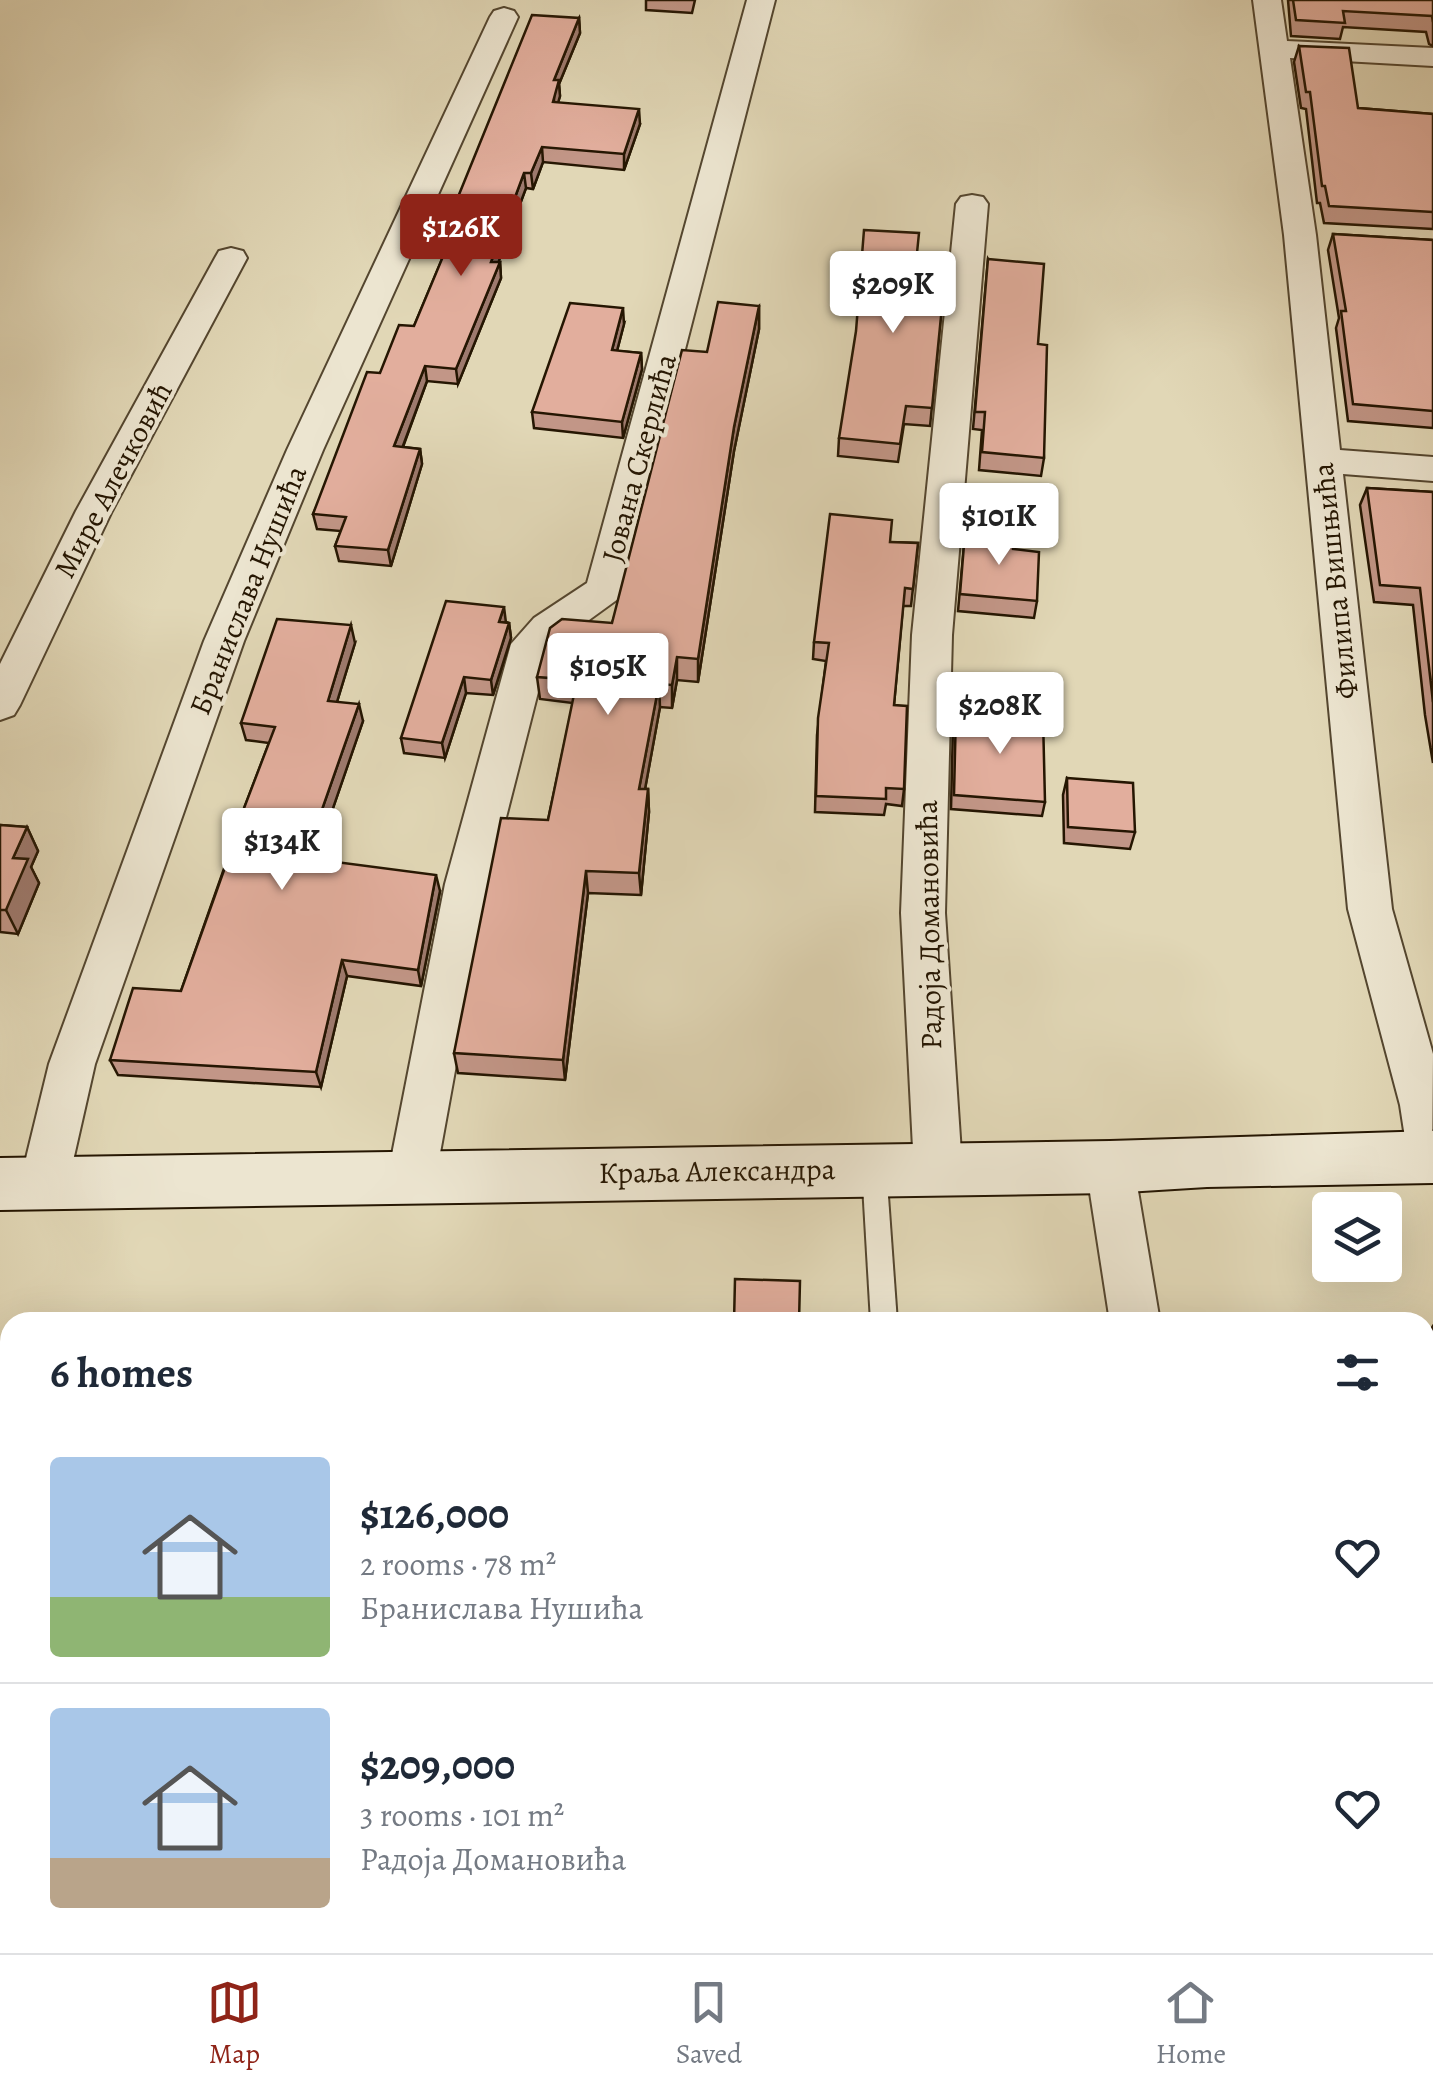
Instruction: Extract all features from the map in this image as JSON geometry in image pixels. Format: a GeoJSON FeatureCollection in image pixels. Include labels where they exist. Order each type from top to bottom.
{"type":"FeatureCollection","features":[{"type":"Feature","properties":{"kind":"main road","name":"Краља Александра"},"geometry":{"type":"LineString","coordinates":[[22,1184],[1110,1167],[1432,1157]]}},
{"type":"Feature","properties":{"kind":"street","name":"Јована Скерлића"},"geometry":{"type":"LineString","coordinates":[[412,1176],[466,884],[531,644],[546,625],[588,604],[604,590],[761,0]]}},
{"type":"Feature","properties":{"kind":"street","name":"Филипа Вишњића"},"geometry":{"type":"LineString","coordinates":[[1267,0],[1273,48],[1319,237],[1322,461],[1370,909],[1424,1105],[1432,1157]]}},
{"type":"Feature","properties":{"kind":"street","name":"Бранислава Нушића"},"geometry":{"type":"LineString","coordinates":[[22,1184],[72,1064],[224,640],[305,450],[504,17]]}},
{"type":"Feature","properties":{"kind":"street"},"geometry":{"type":"LineString","coordinates":[[1273,48],[1433,57]]}},
{"type":"Feature","properties":{"kind":"street","name":"Радоја Домановића"},"geometry":{"type":"LineString","coordinates":[[938,1168],[923,913],[931,674],[972,204]]}},
{"type":"Feature","properties":{"kind":"street","name":"Мире Алечковић"},"geometry":{"type":"LineString","coordinates":[[0,706],[94,511],[231,258]]}},
{"type":"Feature","properties":{"kind":"street"},"geometry":{"type":"LineString","coordinates":[[1322,461],[1433,469]]}},
{"type":"Feature","properties":{"kind":"street"},"geometry":{"type":"LineString","coordinates":[[1110,1167],[1133,1312]]}},
{"type":"Feature","properties":{"kind":"lane"},"geometry":{"type":"LineString","coordinates":[[874,1168],[883,1312]]}},
{"type":"Feature","properties":{"kind":"building"},"geometry":{"type":"Polygon","coordinates":[[[1293,0],[1433,0],[1433,22],[1432,16],[1343,11],[1345,23],[1296,20],[1293,0]]]}},
{"type":"Feature","properties":{"kind":"building"},"geometry":{"type":"Polygon","coordinates":[[[532,15],[579,18],[554,80],[559,80],[553,102],[639,109],[624,154],[542,147],[531,173],[524,173],[491,262],[500,262],[456,369],[425,366],[394,446],[420,449],[388,550],[335,546],[346,517],[313,514],[367,372],[380,373],[399,325],[414,326],[454,230],[445,229],[532,15]]]}},
{"type":"Feature","properties":{"kind":"building"},"geometry":{"type":"Polygon","coordinates":[[[1299,46],[1349,48],[1358,108],[1433,114],[1433,212],[1329,206],[1322,186],[1310,92],[1306,92],[1299,46]]]}},
{"type":"Feature","properties":{"kind":"building"},"geometry":{"type":"Polygon","coordinates":[[[864,230],[919,233],[917,253],[947,255],[932,408],[906,406],[900,444],[839,438],[856,331],[864,230]]]}},
{"type":"Feature","properties":{"kind":"building"},"geometry":{"type":"Polygon","coordinates":[[[1333,234],[1433,240],[1433,411],[1353,404],[1341,311],[1346,311],[1333,234]]]}},
{"type":"Feature","properties":{"kind":"building"},"geometry":{"type":"Polygon","coordinates":[[[988,259],[1044,264],[1038,344],[1047,345],[1044,458],[982,452],[985,412],[975,412],[988,259]]]}},
{"type":"Feature","properties":{"kind":"building"},"geometry":{"type":"Polygon","coordinates":[[[718,302],[759,306],[734,427],[698,659],[677,657],[672,685],[659,684],[639,789],[648,789],[639,873],[586,871],[563,1060],[454,1053],[501,818],[548,820],[577,680],[537,677],[550,628],[562,619],[612,623],[682,350],[707,352],[718,302]]]}},
{"type":"Feature","properties":{"kind":"building"},"geometry":{"type":"Polygon","coordinates":[[[570,303],[623,308],[612,350],[641,353],[622,422],[532,412],[570,303]]]}},
{"type":"Feature","properties":{"kind":"building"},"geometry":{"type":"Polygon","coordinates":[[[1367,488],[1433,492],[1433,702],[1420,588],[1380,585],[1367,488]]]}},
{"type":"Feature","properties":{"kind":"building"},"geometry":{"type":"Polygon","coordinates":[[[830,514],[892,520],[890,542],[918,543],[913,589],[905,588],[894,705],[907,706],[904,789],[886,788],[886,799],[816,796],[818,718],[829,643],[814,642],[830,514]]]}},
{"type":"Feature","properties":{"kind":"building"},"geometry":{"type":"Polygon","coordinates":[[[972,529],[1014,533],[1013,549],[1039,552],[1037,601],[960,594],[964,545],[970,545],[972,529]]]}},
{"type":"Feature","properties":{"kind":"building"},"geometry":{"type":"Polygon","coordinates":[[[446,601],[504,607],[499,622],[509,623],[491,680],[464,677],[442,743],[401,738],[446,601]]]}},
{"type":"Feature","properties":{"kind":"building"},"geometry":{"type":"Polygon","coordinates":[[[277,619],[351,625],[328,701],[359,704],[305,858],[436,875],[418,970],[342,960],[316,1072],[110,1060],[133,988],[181,991],[228,859],[225,858],[275,727],[241,723],[277,619]]]}},
{"type":"Feature","properties":{"kind":"building"},"geometry":{"type":"Polygon","coordinates":[[[956,711],[1043,717],[1045,802],[954,795],[956,711]]]}},
{"type":"Feature","properties":{"kind":"building"},"geometry":{"type":"Polygon","coordinates":[[[1067,778],[1133,783],[1135,832],[1068,827],[1067,778]]]}},
{"type":"Feature","properties":{"kind":"building"},"geometry":{"type":"Polygon","coordinates":[[[0,825],[27,827],[13,858],[28,859],[6,910],[0,910],[0,825]]]}},
{"type":"Feature","properties":{"kind":"building"},"geometry":{"type":"Polygon","coordinates":[[[735,1279],[800,1281],[799,1312],[734,1312],[735,1279]]]}}]}
